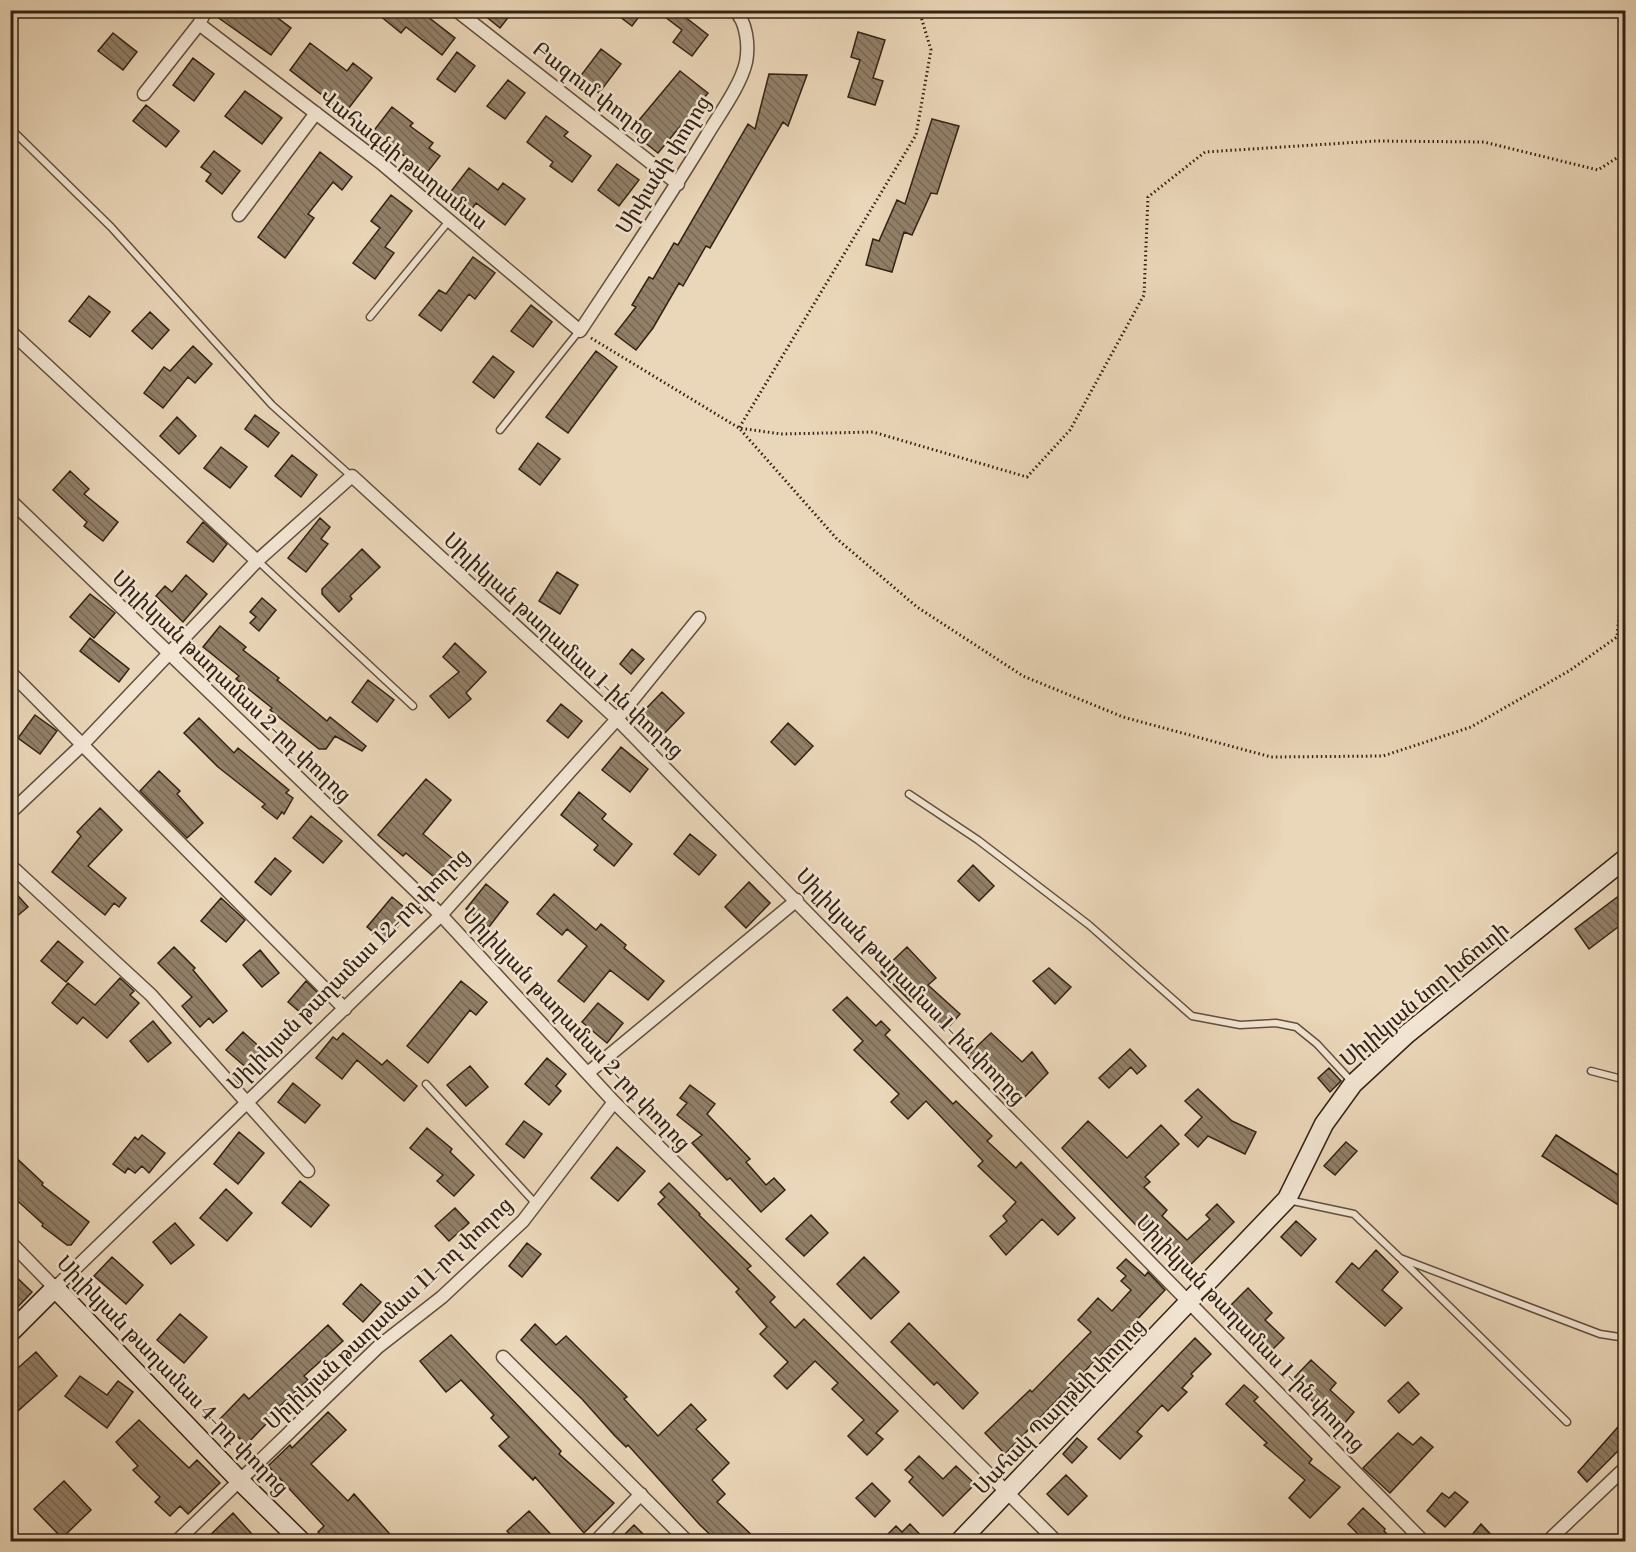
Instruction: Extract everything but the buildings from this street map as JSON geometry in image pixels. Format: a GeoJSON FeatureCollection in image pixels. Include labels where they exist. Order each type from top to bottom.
{"type":"FeatureCollection","features":[{"type":"Feature","properties":{"kind":"main road","name":"Սիլիկյան նոր խճուղի"},"geometry":{"type":"LineString","coordinates":[[1192,1302],[1287,1199],[1324,1124],[1353,1084],[1407,1034],[1626,858]]}},
{"type":"Feature","properties":{"kind":"main road","name":"Սիլիկյան թաղամաս 12-րդ փողոց"},"geometry":{"type":"LineString","coordinates":[[10,1333],[55,1288]]}},
{"type":"Feature","properties":{"kind":"main road","name":"Սիլիկյան թաղամաս 4-րդ փողոց"},"geometry":{"type":"LineString","coordinates":[[55,1288],[239,1480],[302,1542]]}},
{"type":"Feature","properties":{"kind":"main road","name":"Սահակ Պարթևի փողոց"},"geometry":{"type":"LineString","coordinates":[[959,1542],[1192,1302]]}},
{"type":"Feature","properties":{"kind":"street"},"geometry":{"type":"LineString","coordinates":[[144,94],[199,24],[206,10]]}},
{"type":"Feature","properties":{"kind":"street","name":"Բազում փողոց"},"geometry":{"type":"LineString","coordinates":[[456,10],[678,183]]}},
{"type":"Feature","properties":{"kind":"street","name":"Սիփանի փողոց"},"geometry":{"type":"LineString","coordinates":[[580,331],[678,183],[726,104],[746,63],[747,37],[739,15],[734,10]]}},
{"type":"Feature","properties":{"kind":"street","name":"Վահագնի թաղամաս"},"geometry":{"type":"LineString","coordinates":[[199,24],[381,163],[580,331]]}},
{"type":"Feature","properties":{"kind":"street"},"geometry":{"type":"LineString","coordinates":[[239,215],[316,113]]}},
{"type":"Feature","properties":{"kind":"street"},"geometry":{"type":"LineString","coordinates":[[10,331],[257,561]]}},
{"type":"Feature","properties":{"kind":"street"},"geometry":{"type":"LineString","coordinates":[[10,813],[82,745],[167,653],[257,561],[352,476]]}},
{"type":"Feature","properties":{"kind":"street","name":"Սիլիկյան թաղամաս 1-ին փողոց"},"geometry":{"type":"LineString","coordinates":[[352,476],[617,719],[1192,1302],[1424,1542]]}},
{"type":"Feature","properties":{"kind":"street","name":"Սիլիկյան թաղամաս 2-րդ փողոց"},"geometry":{"type":"LineString","coordinates":[[10,500],[441,915],[589,1072],[614,1102],[1057,1542]]}},
{"type":"Feature","properties":{"kind":"street","name":"Սիլիկյան թաղամաս 12-րդ փողոց"},"geometry":{"type":"LineString","coordinates":[[55,1288],[441,915],[617,719],[699,618]]}},
{"type":"Feature","properties":{"kind":"street"},"geometry":{"type":"LineString","coordinates":[[10,672],[345,1009]]}},
{"type":"Feature","properties":{"kind":"street"},"geometry":{"type":"LineString","coordinates":[[10,865],[151,995],[308,1171]]}},
{"type":"Feature","properties":{"kind":"street"},"geometry":{"type":"LineString","coordinates":[[589,1072],[797,900]]}},
{"type":"Feature","properties":{"kind":"street","name":"Սիլիկյան թաղամաս 11-րդ փողոց"},"geometry":{"type":"LineString","coordinates":[[176,1542],[378,1347],[450,1290],[523,1221],[614,1102]]}},
{"type":"Feature","properties":{"kind":"street","name":"Սիլիկյան թաղամաս 4-րդ փողոց"},"geometry":{"type":"LineString","coordinates":[[10,1242],[55,1288]]}},
{"type":"Feature","properties":{"kind":"street"},"geometry":{"type":"LineString","coordinates":[[503,1357],[688,1542]]}},
{"type":"Feature","properties":{"kind":"street"},"geometry":{"type":"LineString","coordinates":[[1547,1542],[1626,1467]]}},
{"type":"Feature","properties":{"kind":"street"},"geometry":{"type":"LineString","coordinates":[[595,1542],[641,1494]]}},
{"type":"Feature","properties":{"kind":"lane"},"geometry":{"type":"LineString","coordinates":[[10,128],[111,226],[272,405],[352,476]]}},
{"type":"Feature","properties":{"kind":"lane"},"geometry":{"type":"LineString","coordinates":[[369,316],[449,221]]}},
{"type":"Feature","properties":{"kind":"lane"},"geometry":{"type":"LineString","coordinates":[[500,430],[580,331]]}},
{"type":"Feature","properties":{"kind":"lane"},"geometry":{"type":"LineString","coordinates":[[257,561],[413,706]]}},
{"type":"Feature","properties":{"kind":"lane"},"geometry":{"type":"LineString","coordinates":[[909,794],[978,840],[1089,925],[1192,1016],[1240,1025],[1276,1023],[1296,1027],[1317,1044],[1353,1084]]}},
{"type":"Feature","properties":{"kind":"lane"},"geometry":{"type":"LineString","coordinates":[[1591,1071],[1626,1080]]}},
{"type":"Feature","properties":{"kind":"lane"},"geometry":{"type":"LineString","coordinates":[[426,1084],[536,1204]]}},
{"type":"Feature","properties":{"kind":"lane"},"geometry":{"type":"LineString","coordinates":[[1287,1199],[1354,1214],[1567,1422]]}},
{"type":"Feature","properties":{"kind":"lane"},"geometry":{"type":"LineString","coordinates":[[1400,1258],[1600,1334],[1626,1338]]}},
{"type":"Feature","properties":{"kind":"path"},"geometry":{"type":"LineString","coordinates":[[739,428],[916,135],[931,50],[919,10]]}},
{"type":"Feature","properties":{"kind":"path"},"geometry":{"type":"LineString","coordinates":[[739,428],[781,434],[873,432],[1027,477],[1070,430],[1144,295],[1148,197],[1205,152],[1376,141],[1484,142],[1598,170],[1626,152]]}},
{"type":"Feature","properties":{"kind":"path"},"geometry":{"type":"LineString","coordinates":[[580,331],[739,428],[837,539],[917,607],[1023,676],[1124,717],[1271,758],[1383,756],[1472,727],[1569,671],[1617,637],[1626,540]]}}]}
